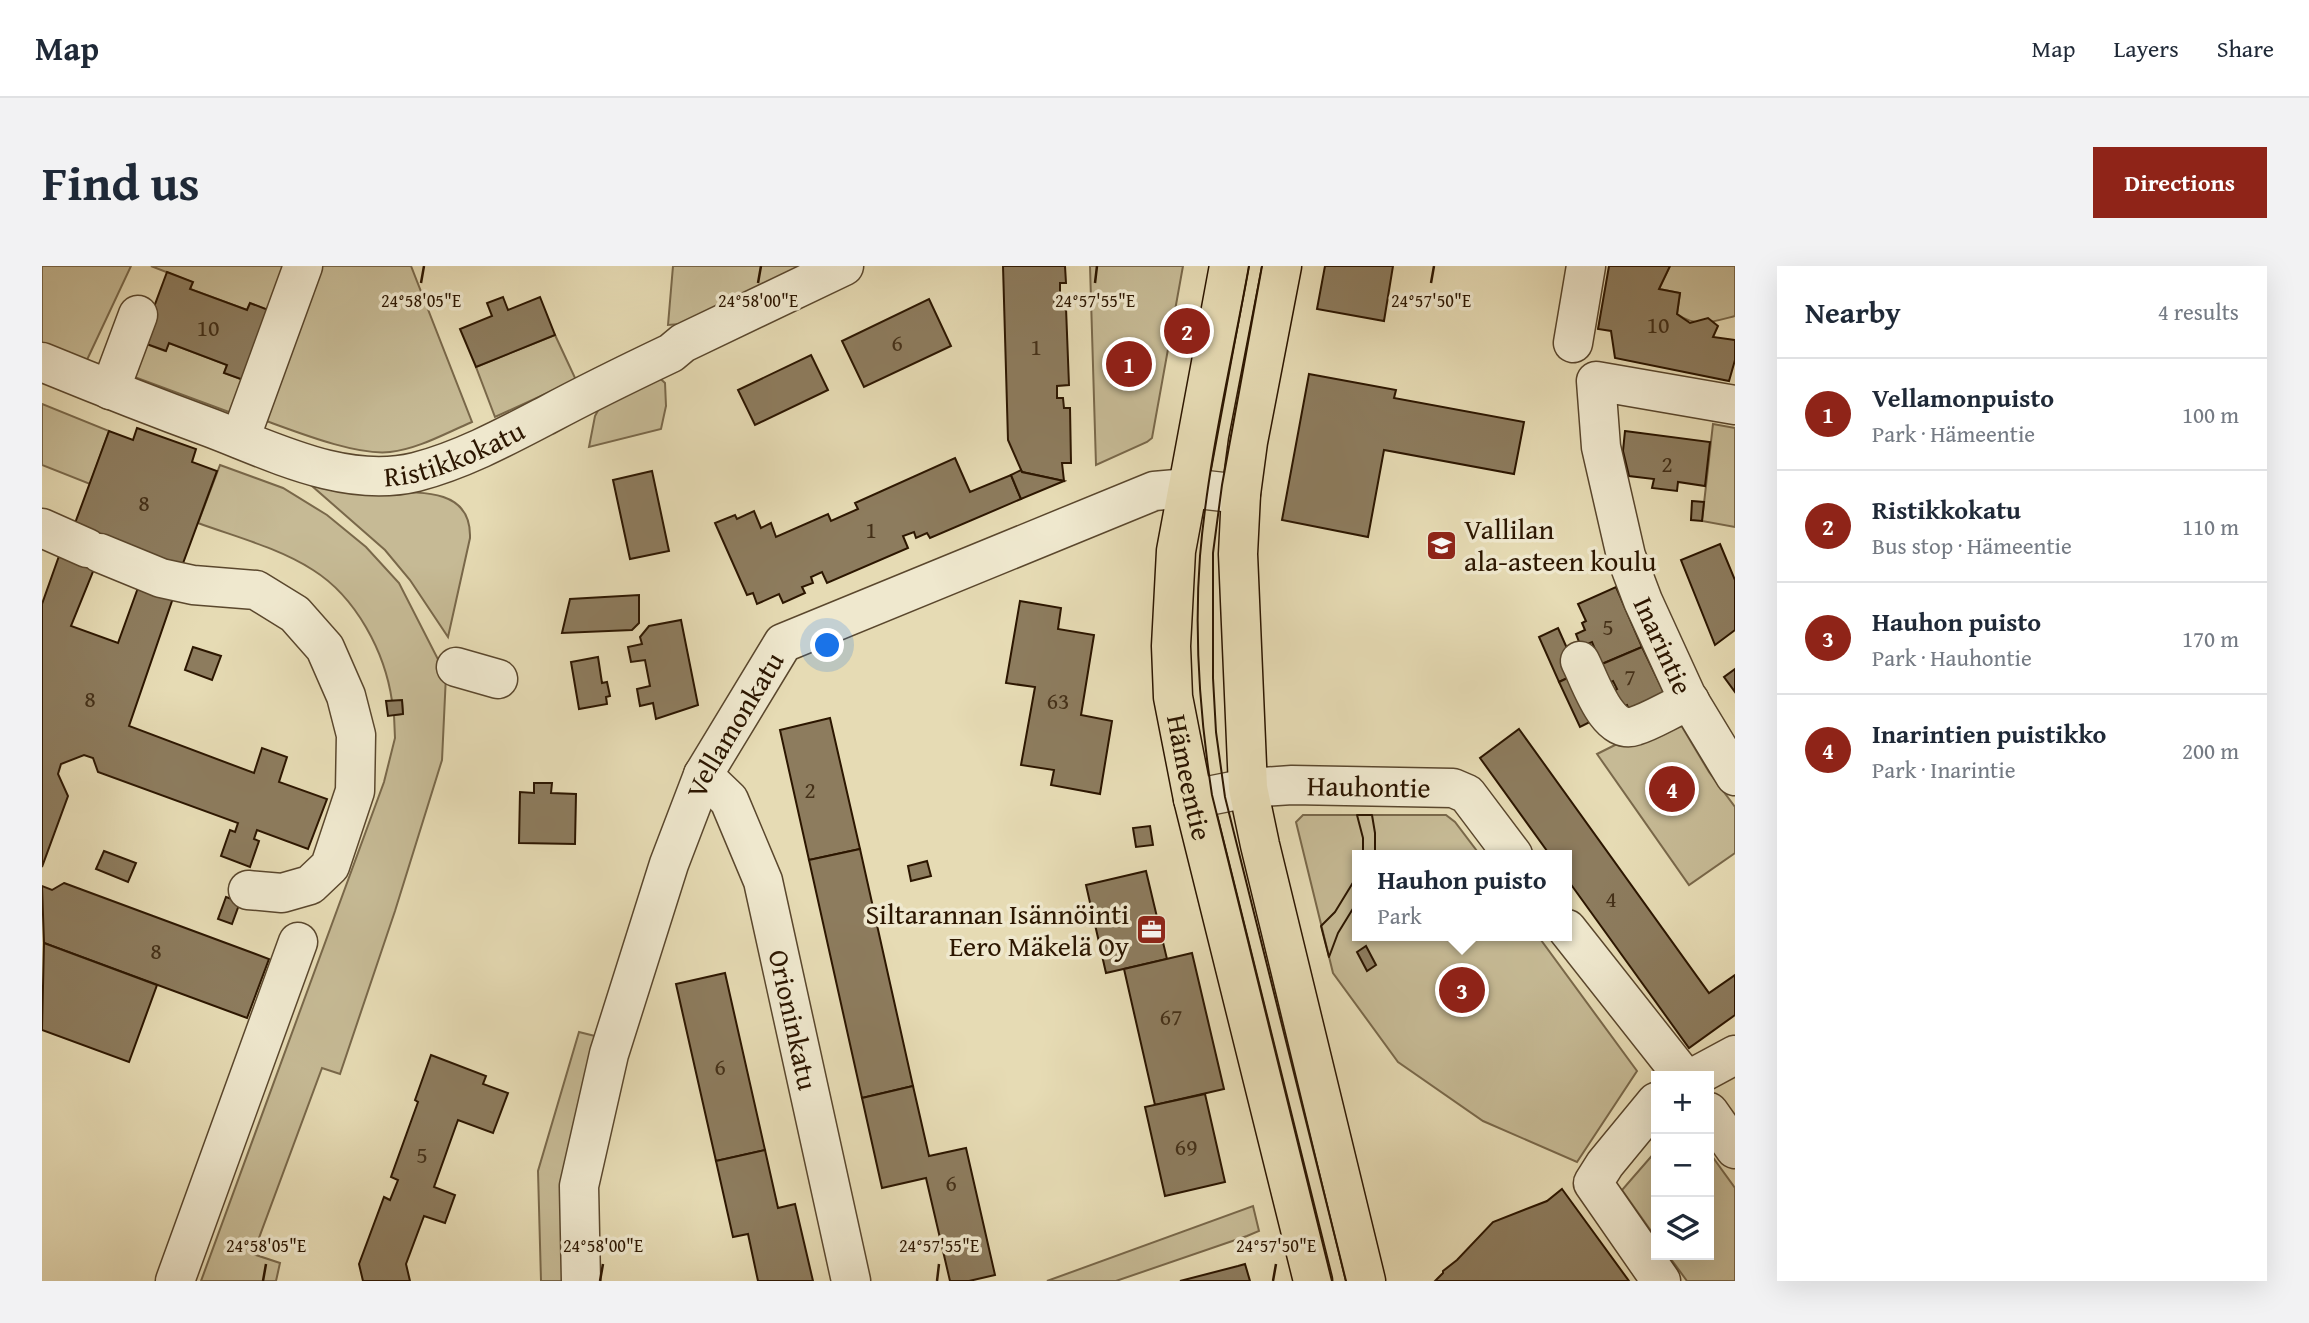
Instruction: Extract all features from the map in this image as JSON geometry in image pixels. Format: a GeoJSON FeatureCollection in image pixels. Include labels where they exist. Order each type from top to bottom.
{"type":"FeatureCollection","features":[{"type":"Feature","properties":{"kind":"main road","name":"Hämeentie"},"geometry":{"type":"LineString","coordinates":[[1229,266],[1176,551],[1171,646],[1173,698],[1193,799],[1313,1281]]}},
{"type":"Feature","properties":{"kind":"main road","name":"Hämeentie"},"geometry":{"type":"LineString","coordinates":[[1282,266],[1248,442],[1241,494],[1238,554],[1248,788],[1366,1281]]}},
{"type":"Feature","properties":{"kind":"street"},"geometry":{"type":"LineString","coordinates":[[240,439],[303,266]]}},
{"type":"Feature","properties":{"kind":"street","name":"Ristikkokatu"},"geometry":{"type":"LineString","coordinates":[[42,362],[316,467],[373,476],[415,472],[492,444],[671,353],[683,343],[844,266]]}},
{"type":"Feature","properties":{"kind":"street"},"geometry":{"type":"LineString","coordinates":[[1573,343],[1586,266]]}},
{"type":"Feature","properties":{"kind":"street"},"geometry":{"type":"LineString","coordinates":[[110,390],[138,314]]}},
{"type":"Feature","properties":{"kind":"street","name":"Inarintie"},"geometry":{"type":"LineString","coordinates":[[1735,405],[1596,381],[1601,447],[1626,556],[1643,601],[1690,701],[1735,776]]}},
{"type":"Feature","properties":{"kind":"street","name":"Vellamonkatu"},"geometry":{"type":"LineString","coordinates":[[581,1281],[579,1186],[609,1054],[669,864],[703,775],[783,643],[1154,491],[1188,488],[1241,494]]}},
{"type":"Feature","properties":{"kind":"street"},"geometry":{"type":"LineString","coordinates":[[42,528],[161,578],[193,585],[256,590],[295,614],[325,649],[346,695],[356,735],[355,791],[330,866],[310,885],[282,893],[248,890]]}},
{"type":"Feature","properties":{"kind":"street"},"geometry":{"type":"LineString","coordinates":[[1580,661],[1607,717],[1619,726],[1632,728],[1690,701]]}},
{"type":"Feature","properties":{"kind":"street"},"geometry":{"type":"LineString","coordinates":[[456,667],[498,679]]}},
{"type":"Feature","properties":{"kind":"street","name":"Orioninkatu"},"geometry":{"type":"LineString","coordinates":[[703,775],[729,800],[763,881],[851,1281]]}},
{"type":"Feature","properties":{"kind":"street","name":"Hauhontie"},"geometry":{"type":"LineString","coordinates":[[1193,799],[1248,788],[1292,785],[1453,788],[1467,794],[1509,850]]}},
{"type":"Feature","properties":{"kind":"street"},"geometry":{"type":"LineString","coordinates":[[1572,935],[1679,1071]]}},
{"type":"Feature","properties":{"kind":"street"},"geometry":{"type":"LineString","coordinates":[[175,1281],[298,942]]}},
{"type":"Feature","properties":{"kind":"street"},"geometry":{"type":"LineString","coordinates":[[1705,1071],[1735,1055]]}},
{"type":"Feature","properties":{"kind":"street"},"geometry":{"type":"LineString","coordinates":[[1651,1108],[1605,1164],[1593,1183],[1661,1281]]}},
{"type":"Feature","properties":{"kind":"street"},"geometry":{"type":"LineString","coordinates":[[1714,1119],[1735,1149]]}},
{"type":"Feature","properties":{"kind":"shaded area"},"geometry":{"type":"Polygon","coordinates":[[[42,266],[131,266],[86,362],[42,348],[42,266]]]}},
{"type":"Feature","properties":{"kind":"shaded area"},"geometry":{"type":"Polygon","coordinates":[[[151,266],[292,266],[276,313],[250,303],[247,310],[190,289],[192,282],[151,266]]]}},
{"type":"Feature","properties":{"kind":"shaded area"},"geometry":{"type":"Polygon","coordinates":[[[315,266],[411,266],[472,422],[411,448],[376,452],[324,441],[258,418],[315,266]]]}},
{"type":"Feature","properties":{"kind":"shaded area"},"geometry":{"type":"Polygon","coordinates":[[[673,266],[819,266],[692,323],[668,325],[673,266]]]}},
{"type":"Feature","properties":{"kind":"shaded area"},"geometry":{"type":"Polygon","coordinates":[[[1090,266],[1183,266],[1152,438],[1096,465],[1090,266]]]}},
{"type":"Feature","properties":{"kind":"shaded area"},"geometry":{"type":"Polygon","coordinates":[[[1670,266],[1735,266],[1735,316],[1712,322],[1698,322],[1677,314],[1680,293],[1659,289],[1670,266]]]}},
{"type":"Feature","properties":{"kind":"shaded area"},"geometry":{"type":"Polygon","coordinates":[[[555,335],[576,380],[495,417],[476,367],[555,335]]]}},
{"type":"Feature","properties":{"kind":"shaded area"},"geometry":{"type":"Polygon","coordinates":[[[141,342],[165,351],[169,343],[227,365],[224,373],[249,382],[237,415],[129,375],[141,342]]]}},
{"type":"Feature","properties":{"kind":"shaded area"},"geometry":{"type":"Polygon","coordinates":[[[654,373],[665,383],[666,406],[661,429],[589,447],[595,416],[601,405],[654,373]]]}},
{"type":"Feature","properties":{"kind":"shaded area"},"geometry":{"type":"Polygon","coordinates":[[[42,404],[109,431],[90,484],[42,465],[42,404]]]}},
{"type":"Feature","properties":{"kind":"shaded area"},"geometry":{"type":"Polygon","coordinates":[[[1713,424],[1735,428],[1735,527],[1702,521],[1713,424]]]}},
{"type":"Feature","properties":{"kind":"shaded area"},"geometry":{"type":"Polygon","coordinates":[[[220,465],[283,488],[327,515],[366,547],[399,583],[446,675],[442,760],[395,911],[340,1074],[322,1068],[253,1254],[280,1263],[276,1281],[201,1281],[384,782],[395,738],[394,715],[403,714],[402,701],[392,701],[383,664],[366,627],[355,610],[328,581],[286,555],[198,523],[220,465]]]}},
{"type":"Feature","properties":{"kind":"shaded area"},"geometry":{"type":"Polygon","coordinates":[[[312,486],[360,493],[434,494],[460,507],[468,520],[470,538],[448,637],[410,580],[385,550],[312,486]]]}},
{"type":"Feature","properties":{"kind":"shaded area"},"geometry":{"type":"Polygon","coordinates":[[[1675,715],[1709,772],[1735,807],[1735,853],[1689,885],[1597,754],[1675,715]]]}},
{"type":"Feature","properties":{"kind":"shaded area"},"geometry":{"type":"Polygon","coordinates":[[[1303,815],[1446,815],[1455,822],[1476,850],[1352,850],[1352,941],[1542,941],[1637,1071],[1577,1162],[1483,1121],[1398,1062],[1333,973],[1296,822],[1303,815]]]}},
{"type":"Feature","properties":{"kind":"shaded area"},"geometry":{"type":"Polygon","coordinates":[[[579,1032],[599,1037],[563,1281],[541,1281],[538,1171],[579,1032]]]}},
{"type":"Feature","properties":{"kind":"shaded area"},"geometry":{"type":"Polygon","coordinates":[[[1651,1157],[1651,1231],[1622,1190],[1651,1157]]]}},
{"type":"Feature","properties":{"kind":"shaded area"},"geometry":{"type":"Polygon","coordinates":[[[1714,1159],[1735,1188],[1735,1281],[1687,1281],[1672,1260],[1714,1260],[1714,1159]]]}},
{"type":"Feature","properties":{"kind":"shaded area"},"geometry":{"type":"Polygon","coordinates":[[[1253,1206],[1259,1231],[1247,1236],[1116,1281],[1047,1281],[1253,1206]]]}},
{"type":"Feature","properties":{"kind":"building"},"geometry":{"type":"Polygon","coordinates":[[[1003,266],[1065,266],[1066,283],[1060,283],[1060,295],[1054,296],[1055,308],[1066,308],[1069,385],[1057,386],[1057,398],[1063,398],[1064,408],[1070,408],[1071,463],[1062,463],[1064,481],[1022,472],[1008,440],[1003,266]]]}},
{"type":"Feature","properties":{"kind":"building"},"geometry":{"type":"Polygon","coordinates":[[[1325,266],[1393,266],[1384,321],[1317,309],[1325,266]]]}},
{"type":"Feature","properties":{"kind":"building"},"geometry":{"type":"Polygon","coordinates":[[[1609,266],[1670,266],[1659,289],[1680,293],[1677,314],[1690,323],[1708,318],[1718,326],[1713,337],[1735,340],[1735,360],[1729,381],[1615,358],[1611,331],[1598,329],[1609,266]]]}},
{"type":"Feature","properties":{"kind":"building"},"geometry":{"type":"Polygon","coordinates":[[[167,272],[193,282],[190,289],[247,310],[250,303],[276,313],[249,382],[224,373],[227,365],[169,343],[166,351],[141,342],[167,272]]]}},
{"type":"Feature","properties":{"kind":"building"},"geometry":{"type":"Polygon","coordinates":[[[503,297],[508,310],[540,297],[555,335],[476,367],[460,329],[492,316],[487,303],[503,297]]]}},
{"type":"Feature","properties":{"kind":"building"},"geometry":{"type":"Polygon","coordinates":[[[929,299],[951,346],[864,387],[842,341],[929,299]]]}},
{"type":"Feature","properties":{"kind":"building"},"geometry":{"type":"Polygon","coordinates":[[[811,355],[828,390],[755,425],[738,390],[811,355]]]}},
{"type":"Feature","properties":{"kind":"building"},"geometry":{"type":"Polygon","coordinates":[[[1309,374],[1396,390],[1394,398],[1524,422],[1514,474],[1384,450],[1368,537],[1282,520],[1309,374]]]}},
{"type":"Feature","properties":{"kind":"building"},"geometry":{"type":"Polygon","coordinates":[[[137,428],[196,449],[192,462],[217,471],[182,566],[74,526],[109,431],[133,440],[137,428]]]}},
{"type":"Feature","properties":{"kind":"building"},"geometry":{"type":"Polygon","coordinates":[[[1625,431],[1710,442],[1705,486],[1678,482],[1677,491],[1652,488],[1654,479],[1629,476],[1623,451],[1625,431]]]}},
{"type":"Feature","properties":{"kind":"building"},"geometry":{"type":"Polygon","coordinates":[[[955,458],[970,492],[1011,475],[1021,499],[930,538],[927,533],[916,538],[914,532],[903,536],[908,548],[827,583],[822,572],[811,577],[813,583],[802,587],[805,593],[783,603],[779,594],[757,604],[753,593],[747,595],[715,523],[735,515],[737,519],[754,511],[761,528],[771,523],[776,537],[828,514],[831,521],[858,509],[855,503],[955,458]]]}},
{"type":"Feature","properties":{"kind":"building"},"geometry":{"type":"Polygon","coordinates":[[[1021,470],[1064,481],[1021,499],[1011,475],[1021,470]]]}},
{"type":"Feature","properties":{"kind":"building"},"geometry":{"type":"Polygon","coordinates":[[[652,471],[669,551],[630,559],[613,480],[652,471]]]}},
{"type":"Feature","properties":{"kind":"building"},"geometry":{"type":"Polygon","coordinates":[[[1692,501],[1704,502],[1702,521],[1691,520],[1692,501]]]}},
{"type":"Feature","properties":{"kind":"building"},"geometry":{"type":"Polygon","coordinates":[[[1720,544],[1735,580],[1735,630],[1715,645],[1681,560],[1720,544]]]}},
{"type":"Feature","properties":{"kind":"building"},"geometry":{"type":"Polygon","coordinates":[[[59,556],[94,569],[71,626],[118,643],[139,585],[173,598],[129,726],[254,773],[262,748],[287,757],[279,782],[327,799],[308,849],[257,830],[254,839],[259,841],[250,867],[221,856],[230,830],[235,832],[238,823],[98,772],[93,758],[84,755],[61,764],[58,774],[68,796],[42,867],[42,604],[59,556]]]}},
{"type":"Feature","properties":{"kind":"building"},"geometry":{"type":"Polygon","coordinates":[[[1616,587],[1642,647],[1597,666],[1597,654],[1592,642],[1581,647],[1576,634],[1585,630],[1582,623],[1586,621],[1578,604],[1616,587]]]}},
{"type":"Feature","properties":{"kind":"building"},"geometry":{"type":"Polygon","coordinates":[[[639,595],[639,623],[632,630],[562,633],[570,599],[639,595]]]}},
{"type":"Feature","properties":{"kind":"building"},"geometry":{"type":"Polygon","coordinates":[[[1020,601],[1061,608],[1058,629],[1094,635],[1081,715],[1112,721],[1100,794],[1051,785],[1054,770],[1021,765],[1035,687],[1006,683],[1020,601]]]}},
{"type":"Feature","properties":{"kind":"building"},"geometry":{"type":"Polygon","coordinates":[[[681,620],[698,705],[656,719],[653,703],[640,706],[637,689],[650,686],[645,660],[631,662],[628,647],[642,644],[640,637],[649,626],[681,620]]]}},
{"type":"Feature","properties":{"kind":"building"},"geometry":{"type":"Polygon","coordinates":[[[1558,628],[1578,673],[1559,682],[1539,637],[1558,628]]]}},
{"type":"Feature","properties":{"kind":"building"},"geometry":{"type":"Polygon","coordinates":[[[193,647],[221,656],[212,680],[185,670],[193,647]]]}},
{"type":"Feature","properties":{"kind":"building"},"geometry":{"type":"Polygon","coordinates":[[[1642,647],[1667,699],[1632,716],[1627,705],[1615,711],[1607,694],[1617,689],[1613,681],[1607,684],[1601,672],[1605,670],[1602,664],[1642,647]]]}},
{"type":"Feature","properties":{"kind":"building"},"geometry":{"type":"Polygon","coordinates":[[[598,657],[602,683],[607,682],[610,696],[606,697],[607,704],[579,709],[571,662],[598,657]]]}},
{"type":"Feature","properties":{"kind":"building"},"geometry":{"type":"Polygon","coordinates":[[[1735,669],[1735,692],[1724,677],[1735,669]]]}},
{"type":"Feature","properties":{"kind":"building"},"geometry":{"type":"Polygon","coordinates":[[[1578,673],[1598,718],[1580,727],[1559,682],[1578,673]]]}},
{"type":"Feature","properties":{"kind":"building"},"geometry":{"type":"Polygon","coordinates":[[[402,700],[403,714],[388,716],[386,701],[402,700]]]}},
{"type":"Feature","properties":{"kind":"building"},"geometry":{"type":"Polygon","coordinates":[[[830,718],[860,849],[809,860],[780,730],[830,718]]]}},
{"type":"Feature","properties":{"kind":"building"},"geometry":{"type":"Polygon","coordinates":[[[1519,729],[1709,993],[1735,975],[1735,1015],[1689,1048],[1572,886],[1572,850],[1546,850],[1480,758],[1519,729]]]}},
{"type":"Feature","properties":{"kind":"building"},"geometry":{"type":"Polygon","coordinates":[[[534,783],[552,783],[551,793],[576,794],[575,844],[519,843],[520,792],[534,793],[534,783]]]}},
{"type":"Feature","properties":{"kind":"building"},"geometry":{"type":"Polygon","coordinates":[[[1150,826],[1153,845],[1136,847],[1133,828],[1150,826]]]}},
{"type":"Feature","properties":{"kind":"building"},"geometry":{"type":"Polygon","coordinates":[[[860,849],[913,1086],[862,1098],[809,860],[860,849]]]}},
{"type":"Feature","properties":{"kind":"building"},"geometry":{"type":"Polygon","coordinates":[[[104,851],[136,863],[128,882],[96,869],[104,851]]]}},
{"type":"Feature","properties":{"kind":"building"},"geometry":{"type":"Polygon","coordinates":[[[927,861],[931,876],[911,881],[908,866],[927,861]]]}},
{"type":"Feature","properties":{"kind":"building"},"geometry":{"type":"Polygon","coordinates":[[[1146,871],[1167,959],[1106,973],[1086,885],[1146,871]]]}},
{"type":"Feature","properties":{"kind":"building"},"geometry":{"type":"Polygon","coordinates":[[[64,883],[269,959],[247,1018],[44,943],[42,886],[52,890],[64,883]]]}},
{"type":"Feature","properties":{"kind":"building"},"geometry":{"type":"Polygon","coordinates":[[[226,897],[240,902],[232,924],[218,919],[226,897]]]}},
{"type":"Feature","properties":{"kind":"building"},"geometry":{"type":"Polygon","coordinates":[[[44,943],[157,985],[129,1062],[42,1030],[44,943]]]}},
{"type":"Feature","properties":{"kind":"building"},"geometry":{"type":"Polygon","coordinates":[[[1366,946],[1376,965],[1367,971],[1357,952],[1366,946]]]}},
{"type":"Feature","properties":{"kind":"building"},"geometry":{"type":"Polygon","coordinates":[[[1192,953],[1224,1089],[1155,1105],[1124,969],[1192,953]]]}},
{"type":"Feature","properties":{"kind":"building"},"geometry":{"type":"Polygon","coordinates":[[[725,973],[765,1150],[716,1161],[676,984],[725,973]]]}},
{"type":"Feature","properties":{"kind":"building"},"geometry":{"type":"Polygon","coordinates":[[[431,1055],[486,1076],[483,1084],[508,1093],[493,1133],[458,1120],[434,1187],[455,1195],[445,1223],[424,1216],[406,1264],[410,1281],[363,1281],[359,1264],[384,1197],[390,1200],[398,1180],[391,1177],[418,1102],[415,1100],[431,1055]]]}},
{"type":"Feature","properties":{"kind":"building"},"geometry":{"type":"Polygon","coordinates":[[[913,1086],[929,1156],[966,1148],[995,1275],[969,1281],[950,1281],[926,1178],[882,1188],[862,1098],[913,1086]]]}},
{"type":"Feature","properties":{"kind":"building"},"geometry":{"type":"Polygon","coordinates":[[[1205,1094],[1225,1182],[1165,1196],[1145,1107],[1205,1094]]]}},
{"type":"Feature","properties":{"kind":"building"},"geometry":{"type":"Polygon","coordinates":[[[765,1150],[778,1208],[795,1204],[813,1281],[758,1281],[748,1234],[733,1237],[716,1161],[765,1150]]]}},
{"type":"Feature","properties":{"kind":"building"},"geometry":{"type":"Polygon","coordinates":[[[1562,1189],[1629,1281],[1435,1281],[1493,1222],[1547,1201],[1562,1189]]]}},
{"type":"Feature","properties":{"kind":"building"},"geometry":{"type":"Polygon","coordinates":[[[1245,1264],[1250,1281],[1180,1281],[1238,1266],[1245,1264]]]}},
{"type":"Feature","properties":{"kind":"tram line"},"geometry":{"type":"LineString","coordinates":[[1249,266],[1215,447],[1200,556],[1198,646],[1201,706],[1212,795],[1332,1281]]}},
{"type":"Feature","properties":{"kind":"tram line"},"geometry":{"type":"LineString","coordinates":[[1262,266],[1222,485],[1213,553],[1216,732],[1225,797],[1346,1281]]}},
{"type":"Feature","properties":{"kind":"tram line"},"geometry":{"type":"LineString","coordinates":[[1363,850],[1357,815],[1372,815],[1375,850]]}},
{"type":"Feature","properties":{"kind":"tram line"},"geometry":{"type":"LineString","coordinates":[[1352,884],[1335,912],[1321,926],[1329,957],[1338,933],[1352,910]]}},
{"type":"Feature","properties":{"kind":"place","name":"Ristikkokatu"},"geometry":{"type":"Point","coordinates":[1187,331]}},
{"type":"Feature","properties":{"kind":"place","name":"Vellamonpuisto"},"geometry":{"type":"Point","coordinates":[1129,364]}},
{"type":"Feature","properties":{"kind":"place","name":"Vallilan ala-asteen koulu"},"geometry":{"type":"Point","coordinates":[1441,545]}},
{"type":"Feature","properties":{"kind":"place","name":"Inarintien puistikko"},"geometry":{"type":"Point","coordinates":[1672,789]}},
{"type":"Feature","properties":{"kind":"place","name":"Siltarannan Isännöinti Eero Mäkelä Oy"},"geometry":{"type":"Point","coordinates":[1152,930]}},
{"type":"Feature","properties":{"kind":"place","name":"Hauhon puisto"},"geometry":{"type":"Point","coordinates":[1462,990]}}]}
